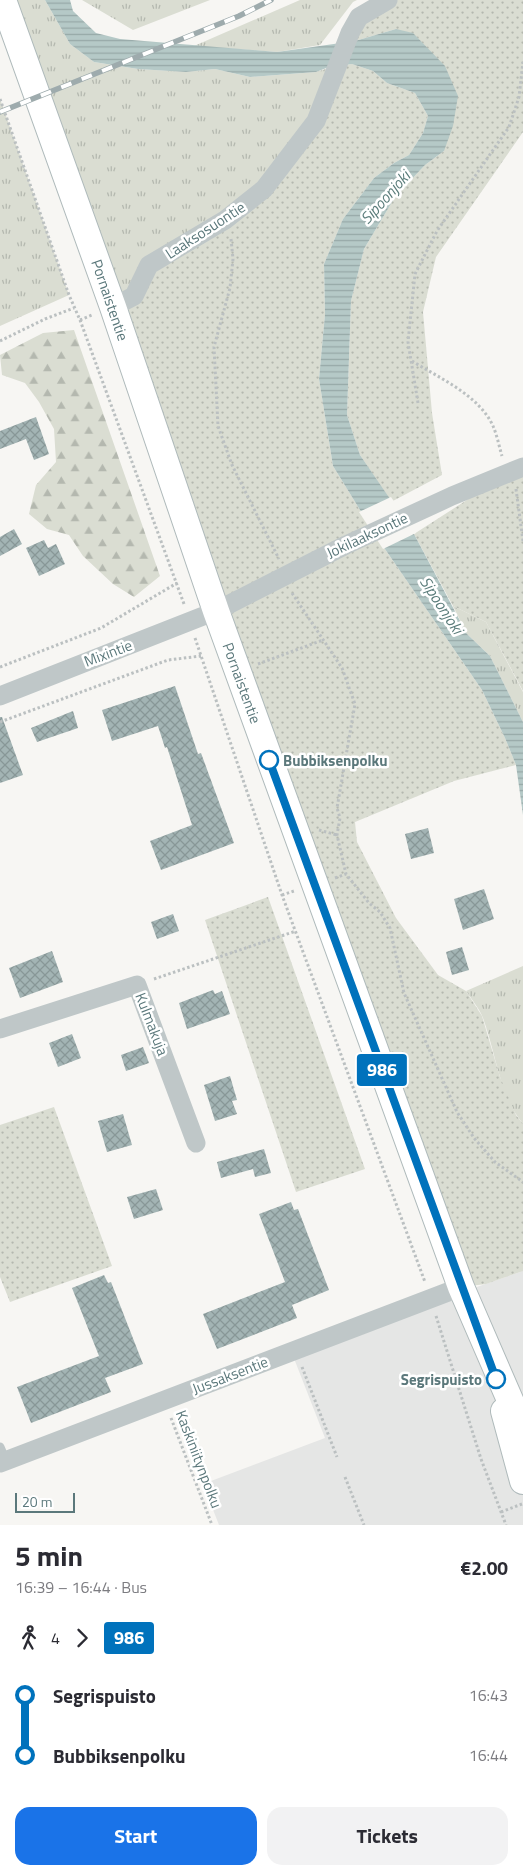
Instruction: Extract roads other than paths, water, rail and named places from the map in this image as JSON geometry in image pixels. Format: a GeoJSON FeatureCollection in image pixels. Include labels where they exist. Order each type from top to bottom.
{"type":"FeatureCollection","features":[{"type":"Feature","properties":{"kind":"street","name":"Pornaistentie"},"geometry":{"type":"LineString","coordinates":[[3,0],[113,307],[216,611],[461,1287],[523,1430]]}},
{"type":"Feature","properties":{"kind":"street","name":"Laaksosuontie"},"geometry":{"type":"LineString","coordinates":[[113,307],[134,296],[149,266],[225,220],[264,189],[316,121],[350,33],[359,17],[388,0]]}},
{"type":"Feature","properties":{"kind":"street","name":"Jokilaaksontie"},"geometry":{"type":"LineString","coordinates":[[216,611],[286,573],[452,496],[523,467]]}},
{"type":"Feature","properties":{"kind":"street","name":"Mixintie"},"geometry":{"type":"LineString","coordinates":[[0,696],[216,611]]}},
{"type":"Feature","properties":{"kind":"street","name":"Kulmakuja"},"geometry":{"type":"LineString","coordinates":[[0,1029],[137,985],[196,1143]]}},
{"type":"Feature","properties":{"kind":"street","name":"Jussaksentie"},"geometry":{"type":"LineString","coordinates":[[2,1457],[164,1400],[461,1287]]}},
{"type":"Feature","properties":{"kind":"street","name":"Pornaistentie"},"geometry":{"type":"LineString","coordinates":[[492,1362],[523,1481]]}},
{"type":"Feature","properties":{"kind":"water","name":"Sipoonjoki"},"geometry":{"type":"Polygon","coordinates":[[[45,0],[70,0],[73,11],[96,33],[120,39],[277,52],[355,41],[396,29],[413,33],[445,66],[458,96],[453,126],[444,151],[425,165],[395,197],[364,249],[351,301],[347,415],[360,455],[414,534],[467,634],[490,656],[523,722],[523,815],[516,765],[482,690],[376,536],[333,466],[319,379],[325,314],[324,264],[343,219],[374,178],[394,163],[409,155],[423,133],[428,116],[415,93],[387,83],[373,71],[352,64],[329,67],[316,72],[250,77],[215,69],[186,72],[138,69],[94,62],[70,44],[45,0]]]}},
{"type":"Feature","properties":{"kind":"railway"},"geometry":{"type":"LineString","coordinates":[[0,112],[239,16],[271,0]]}},
{"type":"Feature","properties":{"kind":"place","name":"Bubbiksenpolku"},"geometry":{"type":"Point","coordinates":[269,760]}},
{"type":"Feature","properties":{"kind":"place","name":"Segrispuisto"},"geometry":{"type":"Point","coordinates":[496,1379]}}]}
